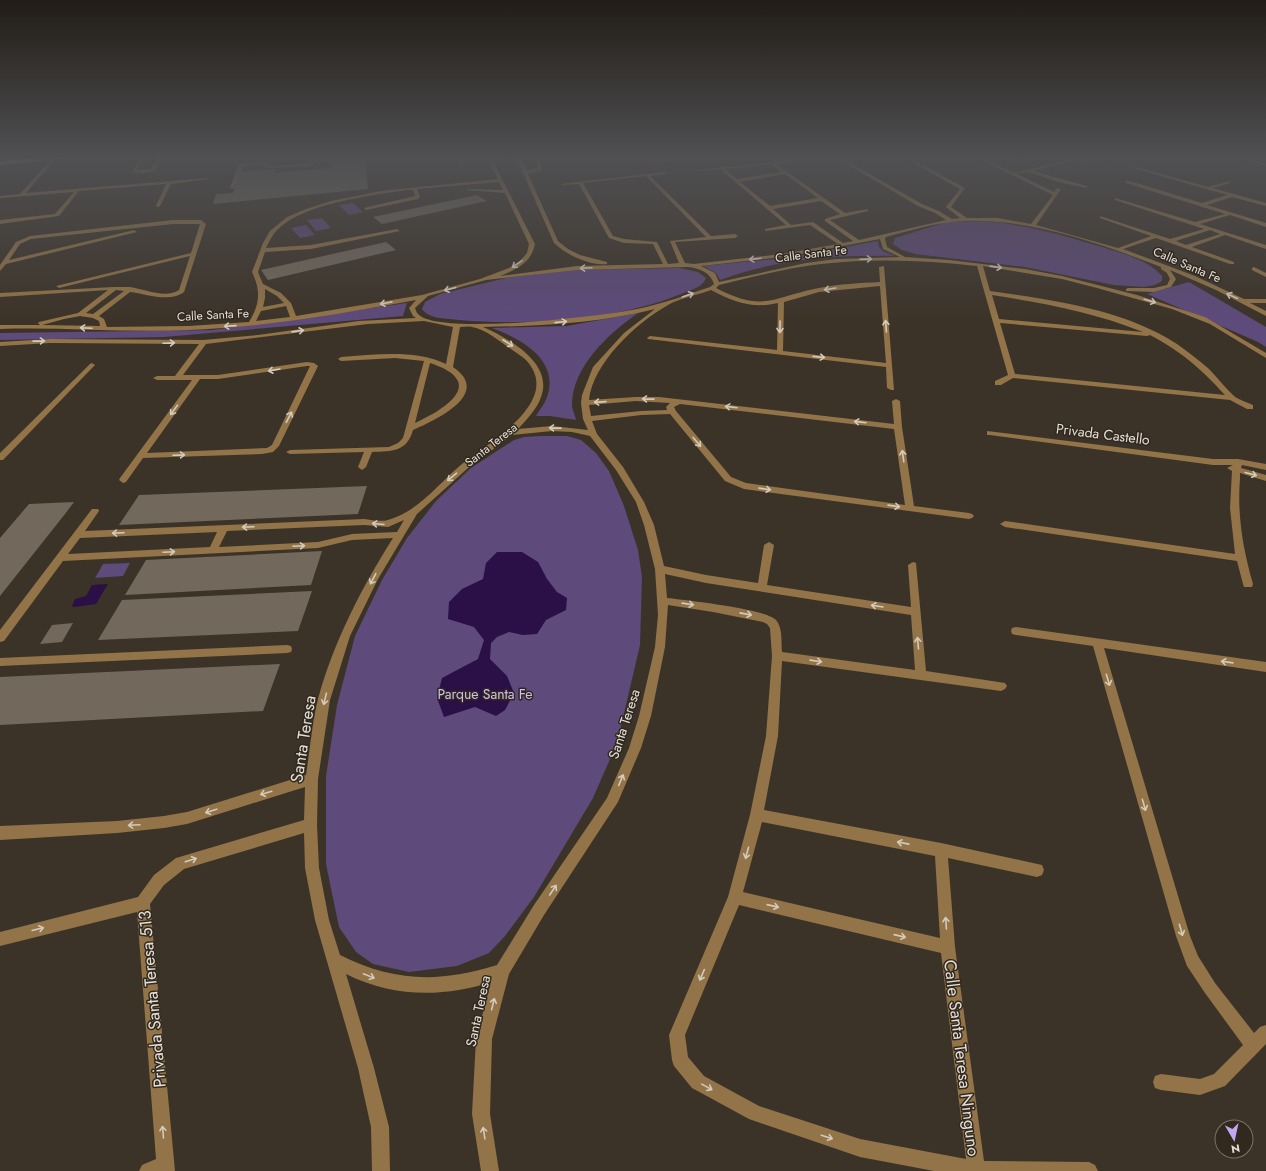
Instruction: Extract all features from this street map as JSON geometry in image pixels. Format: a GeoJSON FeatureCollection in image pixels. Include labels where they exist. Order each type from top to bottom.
{"type":"FeatureCollection","features":[{"type":"Feature","properties":{"kind":"street"},"geometry":{"type":"LineString","coordinates":[[0,222],[57,215],[60,212]]}},
{"type":"Feature","properties":{"kind":"street"},"geometry":{"type":"LineString","coordinates":[[251,324],[259,310],[262,298],[262,285],[255,272],[268,238],[276,227],[292,216],[302,212]]}},
{"type":"Feature","properties":{"kind":"street"},"geometry":{"type":"LineString","coordinates":[[488,279],[509,270],[521,262],[530,253],[532,244],[516,212]]}},
{"type":"Feature","properties":{"kind":"street"},"geometry":{"type":"LineString","coordinates":[[543,212],[556,242],[564,250],[577,256],[620,266]]}},
{"type":"Feature","properties":{"kind":"street"},"geometry":{"type":"LineString","coordinates":[[597,212],[611,237],[624,241],[655,243],[666,265]]}},
{"type":"Feature","properties":{"kind":"street"},"geometry":{"type":"LineString","coordinates":[[684,212],[709,237]]}},
{"type":"Feature","properties":{"kind":"street"},"geometry":{"type":"LineString","coordinates":[[773,212],[790,226]]}},
{"type":"Feature","properties":{"kind":"street"},"geometry":{"type":"LineString","coordinates":[[839,212],[844,215]]}},
{"type":"Feature","properties":{"kind":"street"},"geometry":{"type":"LineString","coordinates":[[858,242],[827,220],[859,212]]}},
{"type":"Feature","properties":{"kind":"street"},"geometry":{"type":"LineString","coordinates":[[936,212],[950,220]]}},
{"type":"Feature","properties":{"kind":"street"},"geometry":{"type":"LineString","coordinates":[[954,212],[965,219]]}},
{"type":"Feature","properties":{"kind":"street"},"geometry":{"type":"LineString","coordinates":[[1033,225],[1042,212]]}},
{"type":"Feature","properties":{"kind":"street"},"geometry":{"type":"LineString","coordinates":[[1157,212],[1266,247]]}},
{"type":"Feature","properties":{"kind":"street"},"geometry":{"type":"LineString","coordinates":[[1223,212],[1266,225]]}},
{"type":"Feature","properties":{"kind":"street"},"geometry":{"type":"LineString","coordinates":[[1196,224],[1230,214]]}},
{"type":"Feature","properties":{"kind":"street"},"geometry":{"type":"LineString","coordinates":[[1102,217],[1232,263]]}},
{"type":"Feature","properties":{"kind":"street","name":"Calle Santa Fe"},"geometry":{"type":"LineString","coordinates":[[620,266],[693,265],[776,257],[858,242],[934,222],[965,219],[1005,220],[1033,225],[1119,249],[1156,263],[1244,301],[1266,314]]}},
{"type":"Feature","properties":{"kind":"street"},"geometry":{"type":"LineString","coordinates":[[0,269],[20,241],[30,238],[173,222],[194,221],[202,223],[180,293],[170,296],[130,289],[114,289],[0,295]]}},
{"type":"Feature","properties":{"kind":"street"},"geometry":{"type":"LineString","coordinates":[[5,263],[173,222]]}},
{"type":"Feature","properties":{"kind":"street"},"geometry":{"type":"LineString","coordinates":[[767,230],[804,223],[813,224],[842,245]]}},
{"type":"Feature","properties":{"kind":"street"},"geometry":{"type":"LineString","coordinates":[[1171,241],[1209,229]]}},
{"type":"Feature","properties":{"kind":"street"},"geometry":{"type":"LineString","coordinates":[[264,250],[311,247],[397,231]]}},
{"type":"Feature","properties":{"kind":"street"},"geometry":{"type":"LineString","coordinates":[[1186,247],[1224,234]]}},
{"type":"Feature","properties":{"kind":"street","name":"Calle Santa Fe"},"geometry":{"type":"LineString","coordinates":[[885,235],[882,239],[886,248],[899,256],[908,259]]}},
{"type":"Feature","properties":{"kind":"street"},"geometry":{"type":"LineString","coordinates":[[683,265],[676,253],[672,242],[673,241],[735,236]]}},
{"type":"Feature","properties":{"kind":"street"},"geometry":{"type":"LineString","coordinates":[[1119,249],[1157,236]]}},
{"type":"Feature","properties":{"kind":"street"},"geometry":{"type":"LineString","coordinates":[[36,292],[193,254]]}},
{"type":"Feature","properties":{"kind":"street","name":"Calle Santa Fe"},"geometry":{"type":"LineString","coordinates":[[0,344],[35,341],[164,343],[204,342],[263,336],[350,324],[422,320],[457,325],[553,323],[637,311],[668,302],[715,285],[764,272],[811,264],[861,259],[908,259],[980,264],[1051,276],[1106,288],[1164,305],[1211,322],[1266,356]]}},
{"type":"Feature","properties":{"kind":"street"},"geometry":{"type":"LineString","coordinates":[[1106,288],[1133,291],[1154,290],[1169,286],[1172,279],[1169,272],[1156,263]]}},
{"type":"Feature","properties":{"kind":"street"},"geometry":{"type":"LineString","coordinates":[[980,264],[1012,376]]}},
{"type":"Feature","properties":{"kind":"street"},"geometry":{"type":"LineString","coordinates":[[693,265],[711,272],[717,280],[715,285],[736,302],[744,301],[755,304],[781,300],[818,290],[883,284]]}},
{"type":"Feature","properties":{"kind":"street"},"geometry":{"type":"LineString","coordinates":[[488,279],[554,270],[620,266]]}},
{"type":"Feature","properties":{"kind":"street"},"geometry":{"type":"LineString","coordinates":[[882,267],[891,388]]}},
{"type":"Feature","properties":{"kind":"street"},"geometry":{"type":"LineString","coordinates":[[1254,270],[1266,275]]}},
{"type":"Feature","properties":{"kind":"street","name":"Calle Santa Fe"},"geometry":{"type":"LineString","coordinates":[[0,327],[34,325],[154,329],[251,324],[343,312],[424,296],[488,279]]}},
{"type":"Feature","properties":{"kind":"street"},"geometry":{"type":"LineString","coordinates":[[262,285],[276,292],[289,304],[294,319]]}},
{"type":"Feature","properties":{"kind":"street"},"geometry":{"type":"LineString","coordinates":[[80,314],[114,289]]}},
{"type":"Feature","properties":{"kind":"street"},"geometry":{"type":"LineString","coordinates":[[96,315],[130,289]]}},
{"type":"Feature","properties":{"kind":"street"},"geometry":{"type":"LineString","coordinates":[[987,292],[1036,300],[1109,317],[1155,335],[1177,347],[1195,361],[1232,398]]}},
{"type":"Feature","properties":{"kind":"street"},"geometry":{"type":"LineString","coordinates":[[422,320],[415,316],[412,308],[424,296]]}},
{"type":"Feature","properties":{"kind":"street"},"geometry":{"type":"LineString","coordinates":[[780,353],[781,300]]}},
{"type":"Feature","properties":{"kind":"street"},"geometry":{"type":"LineString","coordinates":[[1244,301],[1266,301]]}},
{"type":"Feature","properties":{"kind":"street","name":"Santa Teresa"},"geometry":{"type":"LineString","coordinates":[[490,1171],[481,1114],[484,1039],[502,972],[539,910],[612,802],[635,748],[645,716],[660,648],[663,601],[660,569],[649,525],[640,502],[620,469],[593,434],[587,419],[585,403],[586,395],[597,367],[607,355],[626,334],[645,318],[668,302]]}},
{"type":"Feature","properties":{"kind":"street"},"geometry":{"type":"LineString","coordinates":[[259,310],[289,304]]}},
{"type":"Feature","properties":{"kind":"street"},"geometry":{"type":"LineString","coordinates":[[34,325],[80,314],[96,315],[102,320],[104,328]]}},
{"type":"Feature","properties":{"kind":"street"},"geometry":{"type":"LineString","coordinates":[[1102,331],[1109,317]]}},
{"type":"Feature","properties":{"kind":"street"},"geometry":{"type":"LineString","coordinates":[[996,321],[1155,335]]}},
{"type":"Feature","properties":{"kind":"street"},"geometry":{"type":"LineString","coordinates":[[450,368],[457,325]]}},
{"type":"Feature","properties":{"kind":"street","name":"Santa Teresa"},"geometry":{"type":"LineString","coordinates":[[381,1171],[380,1127],[366,1068],[322,920],[312,868],[310,824],[312,779],[324,700],[345,636],[373,578],[414,512],[465,466],[510,433],[528,414],[538,396],[540,381],[535,368],[528,358],[514,347],[474,325]]}},
{"type":"Feature","properties":{"kind":"street"},"geometry":{"type":"LineString","coordinates":[[650,338],[889,365]]}},
{"type":"Feature","properties":{"kind":"street"},"geometry":{"type":"LineString","coordinates":[[178,377],[204,342]]}},
{"type":"Feature","properties":{"kind":"street"},"geometry":{"type":"LineString","coordinates":[[341,359],[396,356],[428,359],[450,368],[461,379],[463,390],[460,396],[450,406],[433,417],[409,429]]}},
{"type":"Feature","properties":{"kind":"street"},"geometry":{"type":"LineString","coordinates":[[290,452],[390,449],[401,445],[407,438],[428,359]]}},
{"type":"Feature","properties":{"kind":"street"},"geometry":{"type":"LineString","coordinates":[[140,456],[262,452],[270,450],[275,446],[314,366],[312,364],[307,364],[244,374],[197,378],[157,378]]}},
{"type":"Feature","properties":{"kind":"street"},"geometry":{"type":"LineString","coordinates":[[0,458],[92,365]]}},
{"type":"Feature","properties":{"kind":"street"},"geometry":{"type":"LineString","coordinates":[[998,383],[1012,376],[1232,398],[1250,406]]}},
{"type":"Feature","properties":{"kind":"street"},"geometry":{"type":"LineString","coordinates":[[123,480],[197,378]]}},
{"type":"Feature","properties":{"kind":"street"},"geometry":{"type":"LineString","coordinates":[[585,403],[636,399],[681,401],[898,427]]}},
{"type":"Feature","properties":{"kind":"street"},"geometry":{"type":"LineString","coordinates":[[681,401],[671,405],[670,407],[672,412],[728,479],[735,483],[744,486],[969,516]]}},
{"type":"Feature","properties":{"kind":"street"},"geometry":{"type":"LineString","coordinates":[[896,401],[898,427],[910,508]]}},
{"type":"Feature","properties":{"kind":"street"},"geometry":{"type":"LineString","coordinates":[[587,419],[641,412],[672,412]]}},
{"type":"Feature","properties":{"kind":"street"},"geometry":{"type":"LineString","coordinates":[[510,433],[527,429],[554,427],[593,434]]}},
{"type":"Feature","properties":{"kind":"street","name":"Privada Castello"},"geometry":{"type":"LineString","coordinates":[[990,433],[1237,466],[1266,467]]}},
{"type":"Feature","properties":{"kind":"street"},"geometry":{"type":"LineString","coordinates":[[362,467],[369,450]]}},
{"type":"Feature","properties":{"kind":"street"},"geometry":{"type":"LineString","coordinates":[[1248,584],[1240,558],[1233,510],[1237,466],[1266,478]]}},
{"type":"Feature","properties":{"kind":"street"},"geometry":{"type":"LineString","coordinates":[[0,638],[95,511]]}},
{"type":"Feature","properties":{"kind":"street","name":"Santa Teresa"},"geometry":{"type":"LineString","coordinates":[[77,535],[364,522],[388,524],[414,512]]}},
{"type":"Feature","properties":{"kind":"street"},"geometry":{"type":"LineString","coordinates":[[1005,524],[1240,558]]}},
{"type":"Feature","properties":{"kind":"street"},"geometry":{"type":"LineString","coordinates":[[213,550],[223,528]]}},
{"type":"Feature","properties":{"kind":"street"},"geometry":{"type":"LineString","coordinates":[[60,558],[318,545],[352,537],[399,535]]}},
{"type":"Feature","properties":{"kind":"street"},"geometry":{"type":"LineString","coordinates":[[762,588],[769,545]]}},
{"type":"Feature","properties":{"kind":"street"},"geometry":{"type":"LineString","coordinates":[[912,565],[921,675]]}},
{"type":"Feature","properties":{"kind":"street"},"geometry":{"type":"LineString","coordinates":[[660,569],[706,579],[916,612]]}},
{"type":"Feature","properties":{"kind":"street","name":"Calle Santa Teresa Ninguno"},"geometry":{"type":"LineString","coordinates":[[663,601],[713,608],[765,618],[771,621],[775,627],[778,656],[772,736],[757,815],[735,897],[677,1035],[680,1060],[698,1082],[755,1113],[860,1148],[976,1170],[1089,1171]]}},
{"type":"Feature","properties":{"kind":"street"},"geometry":{"type":"LineString","coordinates":[[1016,631],[1266,667]]}},
{"type":"Feature","properties":{"kind":"street"},"geometry":{"type":"LineString","coordinates":[[1097,643],[1183,936],[1192,961],[1210,988],[1254,1046]]}},
{"type":"Feature","properties":{"kind":"street"},"geometry":{"type":"LineString","coordinates":[[0,662],[287,649]]}},
{"type":"Feature","properties":{"kind":"street"},"geometry":{"type":"LineString","coordinates":[[778,656],[1001,686]]}},
{"type":"Feature","properties":{"kind":"street"},"geometry":{"type":"LineString","coordinates":[[0,833],[158,823],[187,818],[312,779]]}},
{"type":"Feature","properties":{"kind":"street"},"geometry":{"type":"LineString","coordinates":[[757,815],[1037,870]]}},
{"type":"Feature","properties":{"kind":"street","name":"Privada Santa Teresa 513"},"geometry":{"type":"LineString","coordinates":[[148,1171],[166,1168],[144,903],[148,892],[158,879],[167,871],[181,863],[310,824]]}},
{"type":"Feature","properties":{"kind":"street","name":"Calle Santa Teresa Ninguno"},"geometry":{"type":"LineString","coordinates":[[941,850],[948,947],[976,1170]]}},
{"type":"Feature","properties":{"kind":"street","name":"Calle Santa Teresa Ninguno"},"geometry":{"type":"LineString","coordinates":[[735,897],[948,947]]}},
{"type":"Feature","properties":{"kind":"street"},"geometry":{"type":"LineString","coordinates":[[0,939],[144,903]]}},
{"type":"Feature","properties":{"kind":"street"},"geometry":{"type":"LineString","coordinates":[[334,960],[348,968],[380,981],[414,986],[451,984],[487,977],[502,972]]}},
{"type":"Feature","properties":{"kind":"street"},"geometry":{"type":"LineString","coordinates":[[1161,1082],[1200,1087],[1219,1080],[1266,1033]]}},
{"type":"Feature","properties":{"kind":"green space"},"geometry":{"type":"Polygon","coordinates":[[[346,212],[363,212],[349,215],[346,212]]]}},
{"type":"Feature","properties":{"kind":"green space"},"geometry":{"type":"Polygon","coordinates":[[[322,218],[331,228],[316,231],[307,220],[322,218]]]}},
{"type":"Feature","properties":{"kind":"green space"},"geometry":{"type":"Polygon","coordinates":[[[947,222],[998,222],[1073,238],[1126,255],[1142,261],[1156,270],[1162,276],[1162,281],[1155,285],[1144,287],[1114,285],[1025,267],[915,254],[902,250],[893,244],[895,238],[947,222]]]}},
{"type":"Feature","properties":{"kind":"green space"},"geometry":{"type":"Polygon","coordinates":[[[306,225],[315,235],[300,238],[291,228],[306,225]]]}},
{"type":"Feature","properties":{"kind":"green space"},"geometry":{"type":"Polygon","coordinates":[[[878,241],[879,247],[883,251],[895,256],[851,256],[784,263],[762,267],[720,280],[716,273],[703,266],[786,258],[878,241]]]}},
{"type":"Feature","properties":{"kind":"green space"},"geometry":{"type":"Polygon","coordinates":[[[680,268],[698,272],[706,278],[702,284],[695,288],[656,303],[630,310],[601,315],[542,321],[485,322],[434,317],[425,313],[422,309],[425,302],[440,294],[506,278],[568,270],[680,268]]]}},
{"type":"Feature","properties":{"kind":"green space"},"geometry":{"type":"Polygon","coordinates":[[[1189,282],[1266,327],[1266,347],[1258,342],[1147,294],[1189,282]]]}},
{"type":"Feature","properties":{"kind":"green space"},"geometry":{"type":"Polygon","coordinates":[[[407,303],[403,316],[164,337],[0,340],[0,333],[212,330],[407,303]]]}},
{"type":"Feature","properties":{"kind":"green space"},"geometry":{"type":"Polygon","coordinates":[[[638,313],[615,330],[585,364],[578,377],[574,391],[572,408],[576,420],[550,416],[536,416],[546,400],[550,384],[548,372],[543,362],[526,345],[515,338],[492,328],[567,326],[638,313]]]}},
{"type":"Feature","properties":{"kind":"green space","name":"Parque Santa Fe"},"geometry":{"type":"Polygon","coordinates":[[[567,436],[581,440],[596,453],[609,471],[624,506],[638,550],[642,577],[640,645],[617,743],[593,798],[534,897],[505,936],[489,953],[457,966],[409,972],[373,964],[356,952],[339,927],[326,864],[326,776],[337,705],[355,636],[382,580],[407,538],[436,501],[471,468],[514,440],[524,437],[567,436]]]}},
{"type":"Feature","properties":{"kind":"green space"},"geometry":{"type":"Polygon","coordinates":[[[130,563],[123,576],[95,578],[103,564],[130,563]]]}},
{"type":"Feature","properties":{"kind":"shaded area"},"geometry":{"type":"Polygon","coordinates":[[[497,552],[522,552],[538,562],[547,579],[557,592],[567,598],[566,610],[546,620],[537,634],[523,635],[509,632],[497,637],[491,643],[490,659],[507,676],[514,693],[505,710],[496,716],[475,707],[444,717],[437,698],[442,678],[478,659],[484,640],[474,627],[448,619],[449,602],[462,589],[483,579],[486,563],[497,552]]]}},
{"type":"Feature","properties":{"kind":"shaded area"},"geometry":{"type":"Polygon","coordinates":[[[108,584],[96,604],[72,606],[75,599],[86,596],[92,585],[108,584]]]}},
{"type":"Feature","properties":{"kind":"building"},"geometry":{"type":"Polygon","coordinates":[[[398,212],[438,212],[382,224],[373,217],[398,212]]]}},
{"type":"Feature","properties":{"kind":"building"},"geometry":{"type":"Polygon","coordinates":[[[386,242],[396,250],[268,280],[261,270],[386,242]]]}},
{"type":"Feature","properties":{"kind":"building"},"geometry":{"type":"Polygon","coordinates":[[[367,486],[358,514],[119,525],[139,495],[367,486]]]}},
{"type":"Feature","properties":{"kind":"building"},"geometry":{"type":"Polygon","coordinates":[[[74,502],[0,596],[0,538],[29,504],[74,502]]]}},
{"type":"Feature","properties":{"kind":"building"},"geometry":{"type":"Polygon","coordinates":[[[322,551],[311,585],[125,595],[146,560],[322,551]]]}},
{"type":"Feature","properties":{"kind":"building"},"geometry":{"type":"Polygon","coordinates":[[[312,591],[298,631],[98,640],[122,600],[312,591]]]}},
{"type":"Feature","properties":{"kind":"building"},"geometry":{"type":"Polygon","coordinates":[[[73,623],[62,642],[40,644],[52,625],[73,623]]]}},
{"type":"Feature","properties":{"kind":"building"},"geometry":{"type":"Polygon","coordinates":[[[280,664],[263,711],[0,725],[0,677],[280,664]]]}}]}
